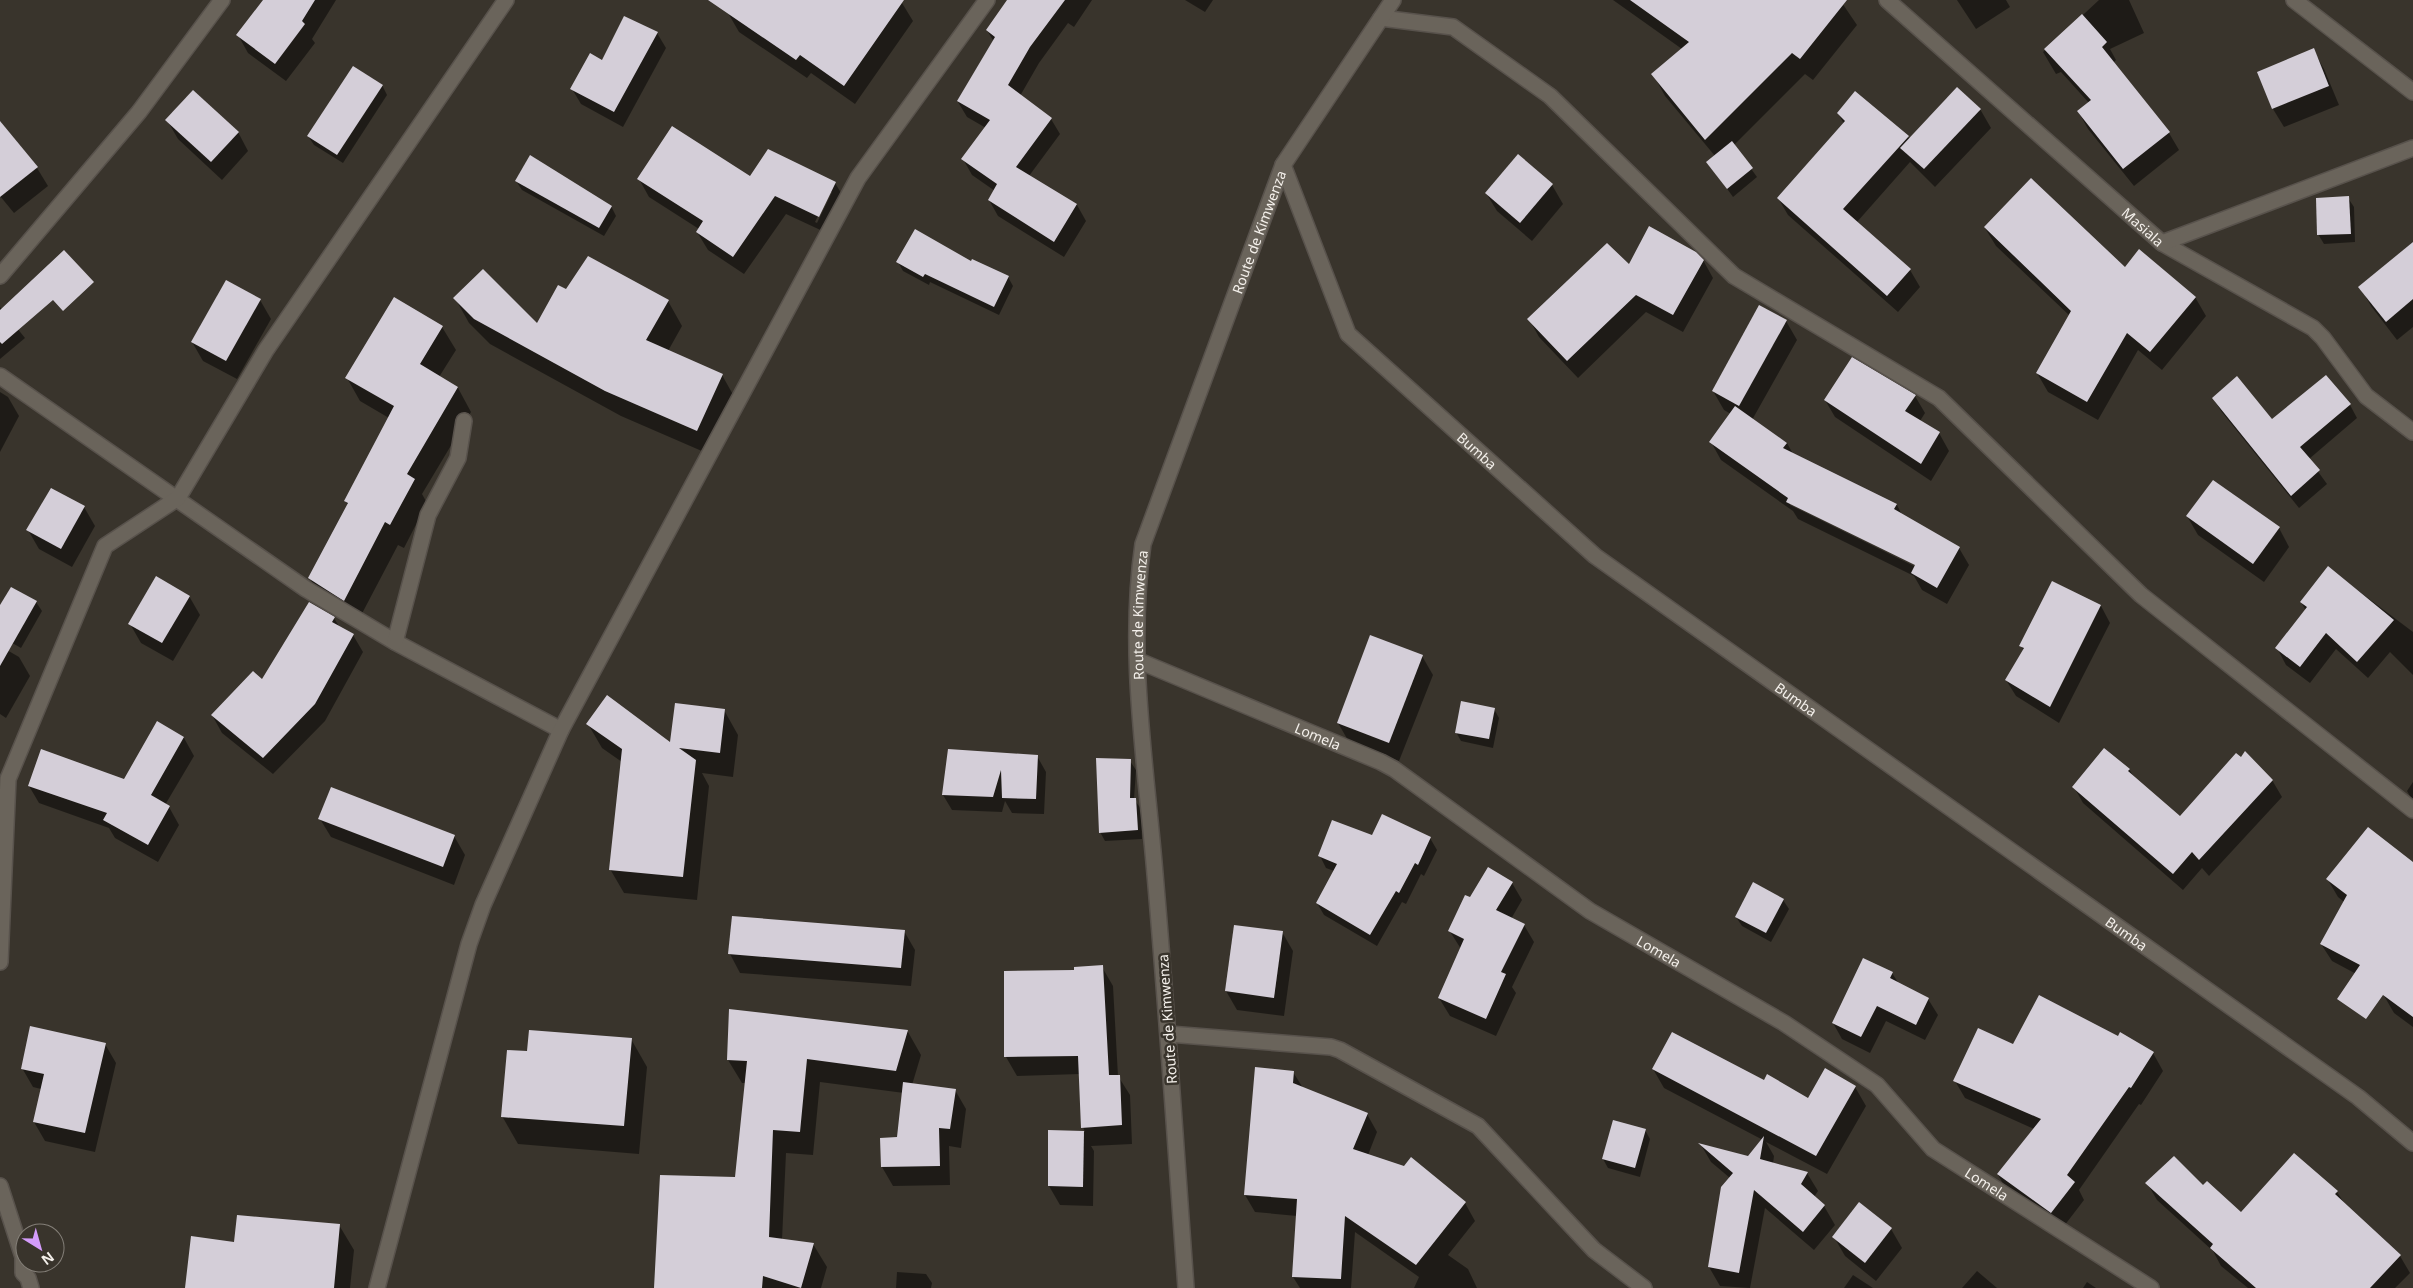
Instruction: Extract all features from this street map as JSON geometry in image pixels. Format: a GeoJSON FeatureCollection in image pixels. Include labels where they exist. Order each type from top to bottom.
{"type":"FeatureCollection","features":[{"type":"Feature","properties":{"kind":"street"},"geometry":{"type":"LineString","coordinates":[[0,276],[139,112],[222,0]]}},
{"type":"Feature","properties":{"kind":"street"},"geometry":{"type":"LineString","coordinates":[[0,962],[8,779],[105,546],[178,498],[266,350],[506,0]]}},
{"type":"Feature","properties":{"kind":"street"},"geometry":{"type":"LineString","coordinates":[[376,1288],[469,944],[483,906],[561,730],[858,178],[987,0]]}},
{"type":"Feature","properties":{"kind":"street","name":"Route de Kimwenza"},"geometry":{"type":"LineString","coordinates":[[1186,1288],[1169,1034],[1139,700],[1136,601],[1143,544],[1283,165],[1393,0]]}},
{"type":"Feature","properties":{"kind":"street","name":"Masiala"},"geometry":{"type":"LineString","coordinates":[[1887,0],[2162,243],[2313,328],[2323,338],[2366,396],[2413,432]]}},
{"type":"Feature","properties":{"kind":"street"},"geometry":{"type":"LineString","coordinates":[[2294,0],[2413,92]]}},
{"type":"Feature","properties":{"kind":"street"},"geometry":{"type":"LineString","coordinates":[[1381,18],[1453,27],[1550,96],[1734,276],[1939,398],[2141,595],[2413,810]]}},
{"type":"Feature","properties":{"kind":"street"},"geometry":{"type":"LineString","coordinates":[[2162,243],[2413,148]]}},
{"type":"Feature","properties":{"kind":"street","name":"Bumba"},"geometry":{"type":"LineString","coordinates":[[1283,165],[1348,334],[1595,556],[2358,1097],[2413,1142]]}},
{"type":"Feature","properties":{"kind":"street"},"geometry":{"type":"LineString","coordinates":[[0,376],[178,498],[306,589],[395,642],[561,730]]}},
{"type":"Feature","properties":{"kind":"street"},"geometry":{"type":"LineString","coordinates":[[395,642],[428,515],[458,458],[464,420]]}},
{"type":"Feature","properties":{"kind":"street","name":"Lomela"},"geometry":{"type":"LineString","coordinates":[[1139,661],[1394,769],[1590,911],[1784,1023],[1877,1085],[1933,1149],[2151,1288]]}},
{"type":"Feature","properties":{"kind":"street"},"geometry":{"type":"LineString","coordinates":[[1169,1034],[1331,1047],[1340,1050],[1478,1126],[1594,1250],[1644,1288]]}},
{"type":"Feature","properties":{"kind":"street"},"geometry":{"type":"LineString","coordinates":[[0,1186],[23,1257],[23,1272],[28,1278],[31,1288]]}},
{"type":"Feature","properties":{"kind":"building"},"geometry":{"type":"Polygon","coordinates":[[[263,0],[315,0],[302,21],[305,24],[275,64],[236,35],[263,0]]]}},
{"type":"Feature","properties":{"kind":"building"},"geometry":{"type":"Polygon","coordinates":[[[708,0],[904,0],[844,86],[800,55],[796,60],[708,0]]]}},
{"type":"Feature","properties":{"kind":"building"},"geometry":{"type":"Polygon","coordinates":[[[1007,0],[1065,0],[1030,47],[1008,85],[1052,118],[1016,167],[1077,204],[1054,242],[988,200],[997,184],[961,159],[990,120],[957,101],[995,37],[986,30],[1007,0]]]}},
{"type":"Feature","properties":{"kind":"building"},"geometry":{"type":"Polygon","coordinates":[[[1630,0],[1847,0],[1800,59],[1792,53],[1705,140],[1651,74],[1689,42],[1630,0]]]}},
{"type":"Feature","properties":{"kind":"building"},"geometry":{"type":"Polygon","coordinates":[[[2082,14],[2107,42],[2102,47],[2170,132],[2123,169],[2077,111],[2091,100],[2044,49],[2082,14]]]}},
{"type":"Feature","properties":{"kind":"building"},"geometry":{"type":"Polygon","coordinates":[[[624,16],[658,32],[614,112],[570,89],[590,53],[602,60],[624,16]]]}},
{"type":"Feature","properties":{"kind":"building"},"geometry":{"type":"Polygon","coordinates":[[[2314,48],[2329,86],[2272,109],[2257,72],[2314,48]]]}},
{"type":"Feature","properties":{"kind":"building"},"geometry":{"type":"Polygon","coordinates":[[[353,66],[383,85],[337,155],[307,136],[353,66]]]}},
{"type":"Feature","properties":{"kind":"building"},"geometry":{"type":"Polygon","coordinates":[[[1957,87],[1981,109],[1924,169],[1900,148],[1957,87]]]}},
{"type":"Feature","properties":{"kind":"building"},"geometry":{"type":"Polygon","coordinates":[[[193,90],[239,132],[211,162],[165,120],[193,90]]]}},
{"type":"Feature","properties":{"kind":"building"},"geometry":{"type":"Polygon","coordinates":[[[1855,91],[1909,136],[1843,209],[1911,269],[1887,296],[1777,198],[1845,121],[1837,113],[1855,91]]]}},
{"type":"Feature","properties":{"kind":"building"},"geometry":{"type":"Polygon","coordinates":[[[0,121],[38,167],[0,197],[0,121]]]}},
{"type":"Feature","properties":{"kind":"building"},"geometry":{"type":"Polygon","coordinates":[[[672,126],[750,176],[768,149],[836,182],[819,217],[775,196],[733,257],[696,232],[703,221],[637,179],[672,126]]]}},
{"type":"Feature","properties":{"kind":"building"},"geometry":{"type":"Polygon","coordinates":[[[1732,141],[1753,168],[1727,189],[1706,162],[1732,141]]]}},
{"type":"Feature","properties":{"kind":"building"},"geometry":{"type":"Polygon","coordinates":[[[1518,154],[1553,184],[1520,223],[1485,193],[1518,154]]]}},
{"type":"Feature","properties":{"kind":"building"},"geometry":{"type":"Polygon","coordinates":[[[530,155],[612,206],[599,228],[515,181],[530,155]]]}},
{"type":"Feature","properties":{"kind":"building"},"geometry":{"type":"Polygon","coordinates":[[[2031,178],[2125,267],[2139,249],[2196,297],[2150,352],[2127,333],[2087,402],[2036,373],[2071,311],[1984,227],[2031,178]]]}},
{"type":"Feature","properties":{"kind":"building"},"geometry":{"type":"Polygon","coordinates":[[[2349,196],[2351,234],[2317,235],[2316,198],[2349,196]]]}},
{"type":"Feature","properties":{"kind":"building"},"geometry":{"type":"Polygon","coordinates":[[[1649,226],[1696,252],[1704,260],[1673,315],[1636,295],[1567,361],[1527,319],[1607,243],[1629,264],[1649,226]]]}},
{"type":"Feature","properties":{"kind":"building"},"geometry":{"type":"Polygon","coordinates":[[[915,229],[971,261],[972,259],[1009,276],[994,307],[925,274],[923,277],[896,262],[915,229]]]}},
{"type":"Feature","properties":{"kind":"building"},"geometry":{"type":"Polygon","coordinates":[[[2413,242],[2413,299],[2386,322],[2358,287],[2413,242]]]}},
{"type":"Feature","properties":{"kind":"building"},"geometry":{"type":"Polygon","coordinates":[[[64,250],[94,282],[63,311],[53,300],[2,344],[0,342],[0,310],[64,250]]]}},
{"type":"Feature","properties":{"kind":"building"},"geometry":{"type":"Polygon","coordinates":[[[588,256],[669,300],[646,340],[723,374],[697,431],[605,391],[474,319],[453,298],[483,269],[537,323],[558,285],[566,289],[588,256]]]}},
{"type":"Feature","properties":{"kind":"building"},"geometry":{"type":"Polygon","coordinates":[[[226,280],[261,299],[226,361],[191,342],[226,280]]]}},
{"type":"Feature","properties":{"kind":"building"},"geometry":{"type":"Polygon","coordinates":[[[394,297],[443,326],[420,364],[458,387],[407,474],[415,479],[390,525],[385,522],[344,601],[308,578],[348,503],[344,501],[394,406],[345,378],[394,297]]]}},
{"type":"Feature","properties":{"kind":"building"},"geometry":{"type":"Polygon","coordinates":[[[1759,305],[1787,320],[1739,406],[1712,391],[1759,305]]]}},
{"type":"Feature","properties":{"kind":"building"},"geometry":{"type":"Polygon","coordinates":[[[1852,357],[1916,395],[1905,411],[1940,432],[1921,464],[1824,400],[1852,357]]]}},
{"type":"Feature","properties":{"kind":"building"},"geometry":{"type":"Polygon","coordinates":[[[2326,375],[2351,404],[2300,447],[2320,470],[2291,496],[2212,398],[2237,376],[2272,419],[2326,375]]]}},
{"type":"Feature","properties":{"kind":"building"},"geometry":{"type":"Polygon","coordinates":[[[1735,406],[1787,443],[1783,448],[1897,504],[1894,509],[1960,547],[1937,588],[1911,573],[1915,565],[1786,502],[1788,498],[1709,442],[1735,406]]]}},
{"type":"Feature","properties":{"kind":"building"},"geometry":{"type":"Polygon","coordinates":[[[2213,480],[2280,527],[2253,564],[2186,516],[2213,480]]]}},
{"type":"Feature","properties":{"kind":"building"},"geometry":{"type":"Polygon","coordinates":[[[51,488],[85,506],[61,549],[26,530],[51,488]]]}},
{"type":"Feature","properties":{"kind":"building"},"geometry":{"type":"Polygon","coordinates":[[[2328,566],[2394,620],[2357,662],[2326,633],[2300,667],[2275,648],[2307,607],[2300,602],[2328,566]]]}},
{"type":"Feature","properties":{"kind":"building"},"geometry":{"type":"Polygon","coordinates":[[[156,576],[190,596],[162,643],[128,624],[156,576]]]}},
{"type":"Feature","properties":{"kind":"building"},"geometry":{"type":"Polygon","coordinates":[[[2052,581],[2101,605],[2050,707],[2005,680],[2024,648],[2019,646],[2052,581]]]}},
{"type":"Feature","properties":{"kind":"building"},"geometry":{"type":"Polygon","coordinates":[[[11,587],[37,601],[0,666],[0,605],[11,587]]]}},
{"type":"Feature","properties":{"kind":"building"},"geometry":{"type":"Polygon","coordinates":[[[309,602],[335,617],[332,622],[354,634],[315,704],[263,758],[211,715],[253,671],[262,679],[309,602]]]}},
{"type":"Feature","properties":{"kind":"building"},"geometry":{"type":"Polygon","coordinates":[[[1370,635],[1423,655],[1389,743],[1337,723],[1370,635]]]}},
{"type":"Feature","properties":{"kind":"building"},"geometry":{"type":"Polygon","coordinates":[[[607,695],[670,742],[675,703],[725,709],[720,753],[679,748],[696,760],[683,877],[609,870],[622,749],[586,724],[607,695]]]}},
{"type":"Feature","properties":{"kind":"building"},"geometry":{"type":"Polygon","coordinates":[[[1461,701],[1495,708],[1489,739],[1455,733],[1461,701]]]}},
{"type":"Feature","properties":{"kind":"building"},"geometry":{"type":"Polygon","coordinates":[[[157,721],[184,737],[151,795],[170,806],[148,845],[103,820],[107,813],[28,786],[41,749],[124,779],[157,721]]]}},
{"type":"Feature","properties":{"kind":"building"},"geometry":{"type":"Polygon","coordinates":[[[2104,748],[2130,769],[2128,771],[2180,816],[2236,753],[2241,757],[2245,751],[2273,780],[2199,860],[2192,852],[2173,874],[2072,787],[2104,748]]]}},
{"type":"Feature","properties":{"kind":"building"},"geometry":{"type":"Polygon","coordinates":[[[948,749],[1038,755],[1036,799],[1002,798],[1001,770],[993,797],[942,795],[948,749]]]}},
{"type":"Feature","properties":{"kind":"building"},"geometry":{"type":"Polygon","coordinates":[[[1096,758],[1131,759],[1130,798],[1136,798],[1138,830],[1099,833],[1096,758]]]}},
{"type":"Feature","properties":{"kind":"building"},"geometry":{"type":"Polygon","coordinates":[[[331,787],[455,835],[443,867],[318,819],[331,787]]]}},
{"type":"Feature","properties":{"kind":"building"},"geometry":{"type":"Polygon","coordinates":[[[1382,814],[1431,837],[1418,865],[1415,863],[1399,893],[1396,891],[1370,935],[1316,903],[1337,864],[1318,856],[1332,820],[1372,835],[1382,814]]]}},
{"type":"Feature","properties":{"kind":"building"},"geometry":{"type":"Polygon","coordinates":[[[2368,827],[2413,862],[2413,1017],[2383,995],[2366,1019],[2337,999],[2360,965],[2320,944],[2347,895],[2326,879],[2368,827]]]}},
{"type":"Feature","properties":{"kind":"building"},"geometry":{"type":"Polygon","coordinates":[[[1488,867],[1513,882],[1496,910],[1525,924],[1501,972],[1506,974],[1486,1019],[1438,998],[1464,939],[1448,931],[1465,895],[1470,897],[1488,867]]]}},
{"type":"Feature","properties":{"kind":"building"},"geometry":{"type":"Polygon","coordinates":[[[1753,882],[1784,899],[1766,933],[1735,917],[1753,882]]]}},
{"type":"Feature","properties":{"kind":"building"},"geometry":{"type":"Polygon","coordinates":[[[732,916],[905,930],[901,968],[728,954],[732,916]]]}},
{"type":"Feature","properties":{"kind":"building"},"geometry":{"type":"Polygon","coordinates":[[[1234,925],[1283,931],[1274,998],[1225,991],[1234,925]]]}},
{"type":"Feature","properties":{"kind":"building"},"geometry":{"type":"Polygon","coordinates":[[[1863,958],[1893,972],[1890,978],[1929,998],[1916,1025],[1877,1006],[1861,1037],[1832,1023],[1863,958]]]}},
{"type":"Feature","properties":{"kind":"building"},"geometry":{"type":"Polygon","coordinates":[[[1103,965],[1109,1075],[1120,1075],[1122,1125],[1081,1128],[1078,1056],[1004,1057],[1004,971],[1074,970],[1074,967],[1103,965]]]}},
{"type":"Feature","properties":{"kind":"building"},"geometry":{"type":"Polygon","coordinates":[[[2039,995],[2118,1036],[2120,1032],[2154,1052],[2131,1088],[2129,1087],[2067,1175],[2075,1182],[2051,1213],[1997,1174],[2041,1119],[1953,1081],[1978,1028],[2013,1044],[2039,995]]]}},
{"type":"Feature","properties":{"kind":"building"},"geometry":{"type":"Polygon","coordinates":[[[729,1009],[908,1030],[896,1071],[807,1059],[800,1132],[773,1130],[769,1237],[814,1243],[801,1288],[763,1276],[762,1288],[654,1288],[660,1175],[735,1177],[747,1061],[727,1060],[729,1009]]]}},
{"type":"Feature","properties":{"kind":"building"},"geometry":{"type":"Polygon","coordinates":[[[30,1026],[106,1043],[85,1133],[33,1122],[44,1074],[21,1069],[30,1026]]]}},
{"type":"Feature","properties":{"kind":"building"},"geometry":{"type":"Polygon","coordinates":[[[529,1030],[632,1038],[624,1126],[501,1117],[507,1050],[527,1051],[529,1030]]]}},
{"type":"Feature","properties":{"kind":"building"},"geometry":{"type":"Polygon","coordinates":[[[1672,1032],[1764,1080],[1767,1074],[1808,1098],[1825,1068],[1856,1086],[1816,1156],[1652,1069],[1672,1032]]]}},
{"type":"Feature","properties":{"kind":"building"},"geometry":{"type":"Polygon","coordinates":[[[1255,1067],[1294,1071],[1293,1083],[1368,1113],[1353,1149],[1404,1166],[1411,1157],[1466,1202],[1416,1265],[1345,1216],[1341,1279],[1292,1277],[1297,1199],[1244,1195],[1255,1067]]]}},
{"type":"Feature","properties":{"kind":"building"},"geometry":{"type":"Polygon","coordinates":[[[903,1082],[956,1089],[950,1129],[939,1128],[940,1166],[881,1167],[880,1138],[897,1137],[903,1082]]]}},
{"type":"Feature","properties":{"kind":"building"},"geometry":{"type":"Polygon","coordinates":[[[1613,1120],[1646,1129],[1635,1168],[1602,1159],[1613,1120]]]}},
{"type":"Feature","properties":{"kind":"building"},"geometry":{"type":"Polygon","coordinates":[[[1048,1130],[1084,1131],[1083,1187],[1048,1186],[1048,1130]]]}},
{"type":"Feature","properties":{"kind":"building"},"geometry":{"type":"Polygon","coordinates":[[[1764,1136],[1760,1159],[1808,1172],[1801,1184],[1825,1205],[1803,1232],[1754,1190],[1739,1273],[1708,1267],[1721,1187],[1733,1173],[1698,1143],[1748,1156],[1764,1136]]]}},
{"type":"Feature","properties":{"kind":"building"},"geometry":{"type":"Polygon","coordinates":[[[2294,1153],[2338,1191],[2335,1194],[2401,1255],[2370,1288],[2256,1288],[2210,1248],[2213,1244],[2145,1183],[2174,1156],[2203,1185],[2207,1181],[2241,1212],[2294,1153]]]}},
{"type":"Feature","properties":{"kind":"building"},"geometry":{"type":"Polygon","coordinates":[[[1859,1202],[1892,1228],[1865,1263],[1832,1237],[1859,1202]]]}},
{"type":"Feature","properties":{"kind":"building"},"geometry":{"type":"Polygon","coordinates":[[[237,1215],[340,1224],[334,1288],[185,1288],[191,1236],[234,1242],[237,1215]]]}}]}
